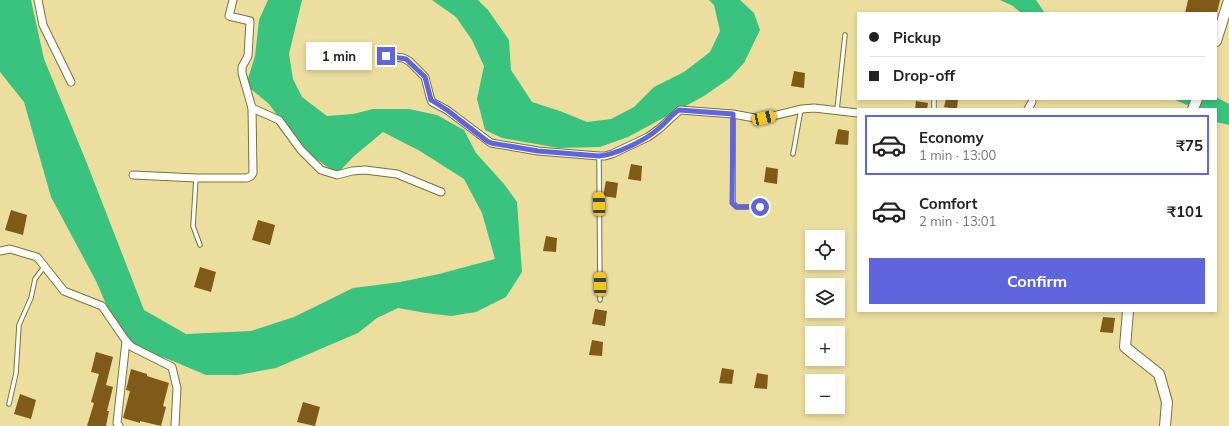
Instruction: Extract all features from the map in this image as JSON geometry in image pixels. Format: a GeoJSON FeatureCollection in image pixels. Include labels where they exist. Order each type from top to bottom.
{"type":"FeatureCollection","features":[{"type":"Feature","properties":{"kind":"street"},"geometry":{"type":"LineString","coordinates":[[38,0],[44,29],[71,82]]}},
{"type":"Feature","properties":{"kind":"street"},"geometry":{"type":"LineString","coordinates":[[133,175],[196,178],[247,178],[253,173],[252,108],[242,73],[242,67],[248,56],[250,21],[229,16],[233,0]]}},
{"type":"Feature","properties":{"kind":"street"},"geometry":{"type":"LineString","coordinates":[[1217,38],[1229,0]]}},
{"type":"Feature","properties":{"kind":"street"},"geometry":{"type":"LineString","coordinates":[[386,56],[404,58],[409,61],[425,77],[431,100],[447,110],[489,142],[538,151],[599,156],[612,154],[648,137],[679,110],[733,114],[760,119],[801,109],[814,108],[857,113]]}},
{"type":"Feature","properties":{"kind":"street"},"geometry":{"type":"LineString","coordinates":[[252,108],[279,120],[301,150],[321,170],[337,175],[352,171],[365,170],[396,174],[441,192]]}},
{"type":"Feature","properties":{"kind":"street"},"geometry":{"type":"LineString","coordinates":[[0,251],[10,249],[33,255],[41,260],[64,291],[102,306],[126,340],[135,349],[172,367],[177,388],[174,426]]}},
{"type":"Feature","properties":{"kind":"street"},"geometry":{"type":"LineString","coordinates":[[1128,312],[1125,347],[1158,374],[1167,402],[1165,426]]}},
{"type":"Feature","properties":{"kind":"street"},"geometry":{"type":"LineString","coordinates":[[119,426],[117,424],[126,340]]}},
{"type":"Feature","properties":{"kind":"lane"},"geometry":{"type":"LineString","coordinates":[[837,110],[845,35]]}},
{"type":"Feature","properties":{"kind":"lane"},"geometry":{"type":"LineString","coordinates":[[794,154],[801,109]]}},
{"type":"Feature","properties":{"kind":"lane"},"geometry":{"type":"LineString","coordinates":[[733,114],[732,203],[736,207],[760,207]]}},
{"type":"Feature","properties":{"kind":"lane"},"geometry":{"type":"LineString","coordinates":[[599,156],[600,300]]}},
{"type":"Feature","properties":{"kind":"lane"},"geometry":{"type":"LineString","coordinates":[[196,178],[193,226],[200,245]]}},
{"type":"Feature","properties":{"kind":"lane"},"geometry":{"type":"LineString","coordinates":[[9,404],[16,373],[18,325],[31,298],[35,279],[45,266]]}},
{"type":"Feature","properties":{"kind":"shaded area"},"geometry":{"type":"Polygon","coordinates":[[[0,0],[31,0],[44,59],[86,161],[144,310],[186,334],[251,331],[294,317],[353,288],[400,282],[439,274],[495,259],[482,213],[464,179],[420,151],[383,132],[353,157],[337,174],[301,148],[269,104],[246,85],[255,56],[259,20],[268,0],[302,0],[289,54],[293,79],[302,97],[327,116],[353,114],[373,109],[409,109],[437,115],[464,130],[476,153],[504,184],[517,202],[522,272],[506,297],[476,312],[451,316],[398,308],[377,318],[358,333],[276,368],[238,375],[206,375],[168,359],[137,349],[113,320],[96,281],[51,197],[24,102],[0,72],[0,0]]]}},
{"type":"Feature","properties":{"kind":"shaded area"},"geometry":{"type":"Polygon","coordinates":[[[432,0],[478,0],[488,10],[509,40],[511,70],[532,102],[587,122],[611,119],[634,107],[654,87],[684,72],[710,52],[720,31],[714,5],[709,0],[740,0],[754,13],[760,30],[744,63],[730,78],[704,96],[628,137],[600,147],[559,148],[502,138],[485,130],[477,99],[484,66],[472,40],[456,17],[432,0]]]}},
{"type":"Feature","properties":{"kind":"shaded area"},"geometry":{"type":"Polygon","coordinates":[[[1000,0],[1036,0],[1044,12],[1020,12],[1013,6],[1000,0]]]}},
{"type":"Feature","properties":{"kind":"shaded area"},"geometry":{"type":"Polygon","coordinates":[[[1217,98],[1229,104],[1229,125],[1217,122],[1217,108],[1192,108],[1175,100],[1217,100],[1217,98]]]}},
{"type":"Feature","properties":{"kind":"building"},"geometry":{"type":"Polygon","coordinates":[[[1188,0],[1220,0],[1217,13],[1185,12],[1188,0]]]}},
{"type":"Feature","properties":{"kind":"building"},"geometry":{"type":"Polygon","coordinates":[[[794,71],[805,73],[804,88],[791,86],[794,71]]]}},
{"type":"Feature","properties":{"kind":"building"},"geometry":{"type":"Polygon","coordinates":[[[946,100],[958,100],[957,108],[944,107],[946,100]]]}},
{"type":"Feature","properties":{"kind":"building"},"geometry":{"type":"Polygon","coordinates":[[[916,101],[928,103],[927,108],[915,108],[916,101]]]}},
{"type":"Feature","properties":{"kind":"building"},"geometry":{"type":"Polygon","coordinates":[[[838,129],[849,131],[848,145],[835,144],[838,129]]]}},
{"type":"Feature","properties":{"kind":"building"},"geometry":{"type":"Polygon","coordinates":[[[631,164],[642,166],[641,181],[628,179],[631,164]]]}},
{"type":"Feature","properties":{"kind":"building"},"geometry":{"type":"Polygon","coordinates":[[[766,167],[778,169],[777,184],[764,182],[766,167]]]}},
{"type":"Feature","properties":{"kind":"building"},"geometry":{"type":"Polygon","coordinates":[[[606,181],[618,183],[616,198],[603,196],[606,181]]]}},
{"type":"Feature","properties":{"kind":"building"},"geometry":{"type":"Polygon","coordinates":[[[11,210],[27,215],[23,235],[5,230],[11,210]]]}},
{"type":"Feature","properties":{"kind":"building"},"geometry":{"type":"Polygon","coordinates":[[[258,220],[275,225],[270,245],[252,240],[258,220]]]}},
{"type":"Feature","properties":{"kind":"building"},"geometry":{"type":"Polygon","coordinates":[[[546,236],[557,238],[556,252],[543,251],[546,236]]]}},
{"type":"Feature","properties":{"kind":"building"},"geometry":{"type":"Polygon","coordinates":[[[200,267],[216,272],[211,292],[194,287],[200,267]]]}},
{"type":"Feature","properties":{"kind":"building"},"geometry":{"type":"Polygon","coordinates":[[[595,309],[607,311],[605,326],[592,324],[595,309]]]}},
{"type":"Feature","properties":{"kind":"building"},"geometry":{"type":"Polygon","coordinates":[[[1103,317],[1115,318],[1113,333],[1100,332],[1103,317]]]}},
{"type":"Feature","properties":{"kind":"building"},"geometry":{"type":"Polygon","coordinates":[[[592,340],[603,342],[602,356],[589,355],[592,340]]]}},
{"type":"Feature","properties":{"kind":"building"},"geometry":{"type":"Polygon","coordinates":[[[96,352],[113,357],[106,385],[113,387],[107,411],[109,411],[106,426],[87,426],[94,403],[91,402],[99,374],[91,372],[96,352]]]}},
{"type":"Feature","properties":{"kind":"building"},"geometry":{"type":"Polygon","coordinates":[[[722,368],[734,370],[732,384],[719,383],[722,368]]]}},
{"type":"Feature","properties":{"kind":"building"},"geometry":{"type":"Polygon","coordinates":[[[131,369],[169,383],[163,406],[166,407],[161,426],[140,421],[140,423],[123,418],[130,391],[126,390],[131,369]]]}},
{"type":"Feature","properties":{"kind":"building"},"geometry":{"type":"Polygon","coordinates":[[[757,373],[768,375],[767,389],[754,388],[757,373]]]}},
{"type":"Feature","properties":{"kind":"building"},"geometry":{"type":"Polygon","coordinates":[[[20,394],[36,400],[31,419],[14,414],[20,394]]]}},
{"type":"Feature","properties":{"kind":"building"},"geometry":{"type":"Polygon","coordinates":[[[303,402],[320,407],[315,426],[297,422],[303,402]]]}},
{"type":"Feature","properties":{"kind":"route"},"geometry":{"type":"LineString","coordinates":[[386,56],[404,58],[409,61],[425,77],[432,102],[447,110],[487,141],[538,151],[605,156],[648,137],[659,129],[678,110],[733,114],[732,203],[736,207],[760,207]]}}]}
